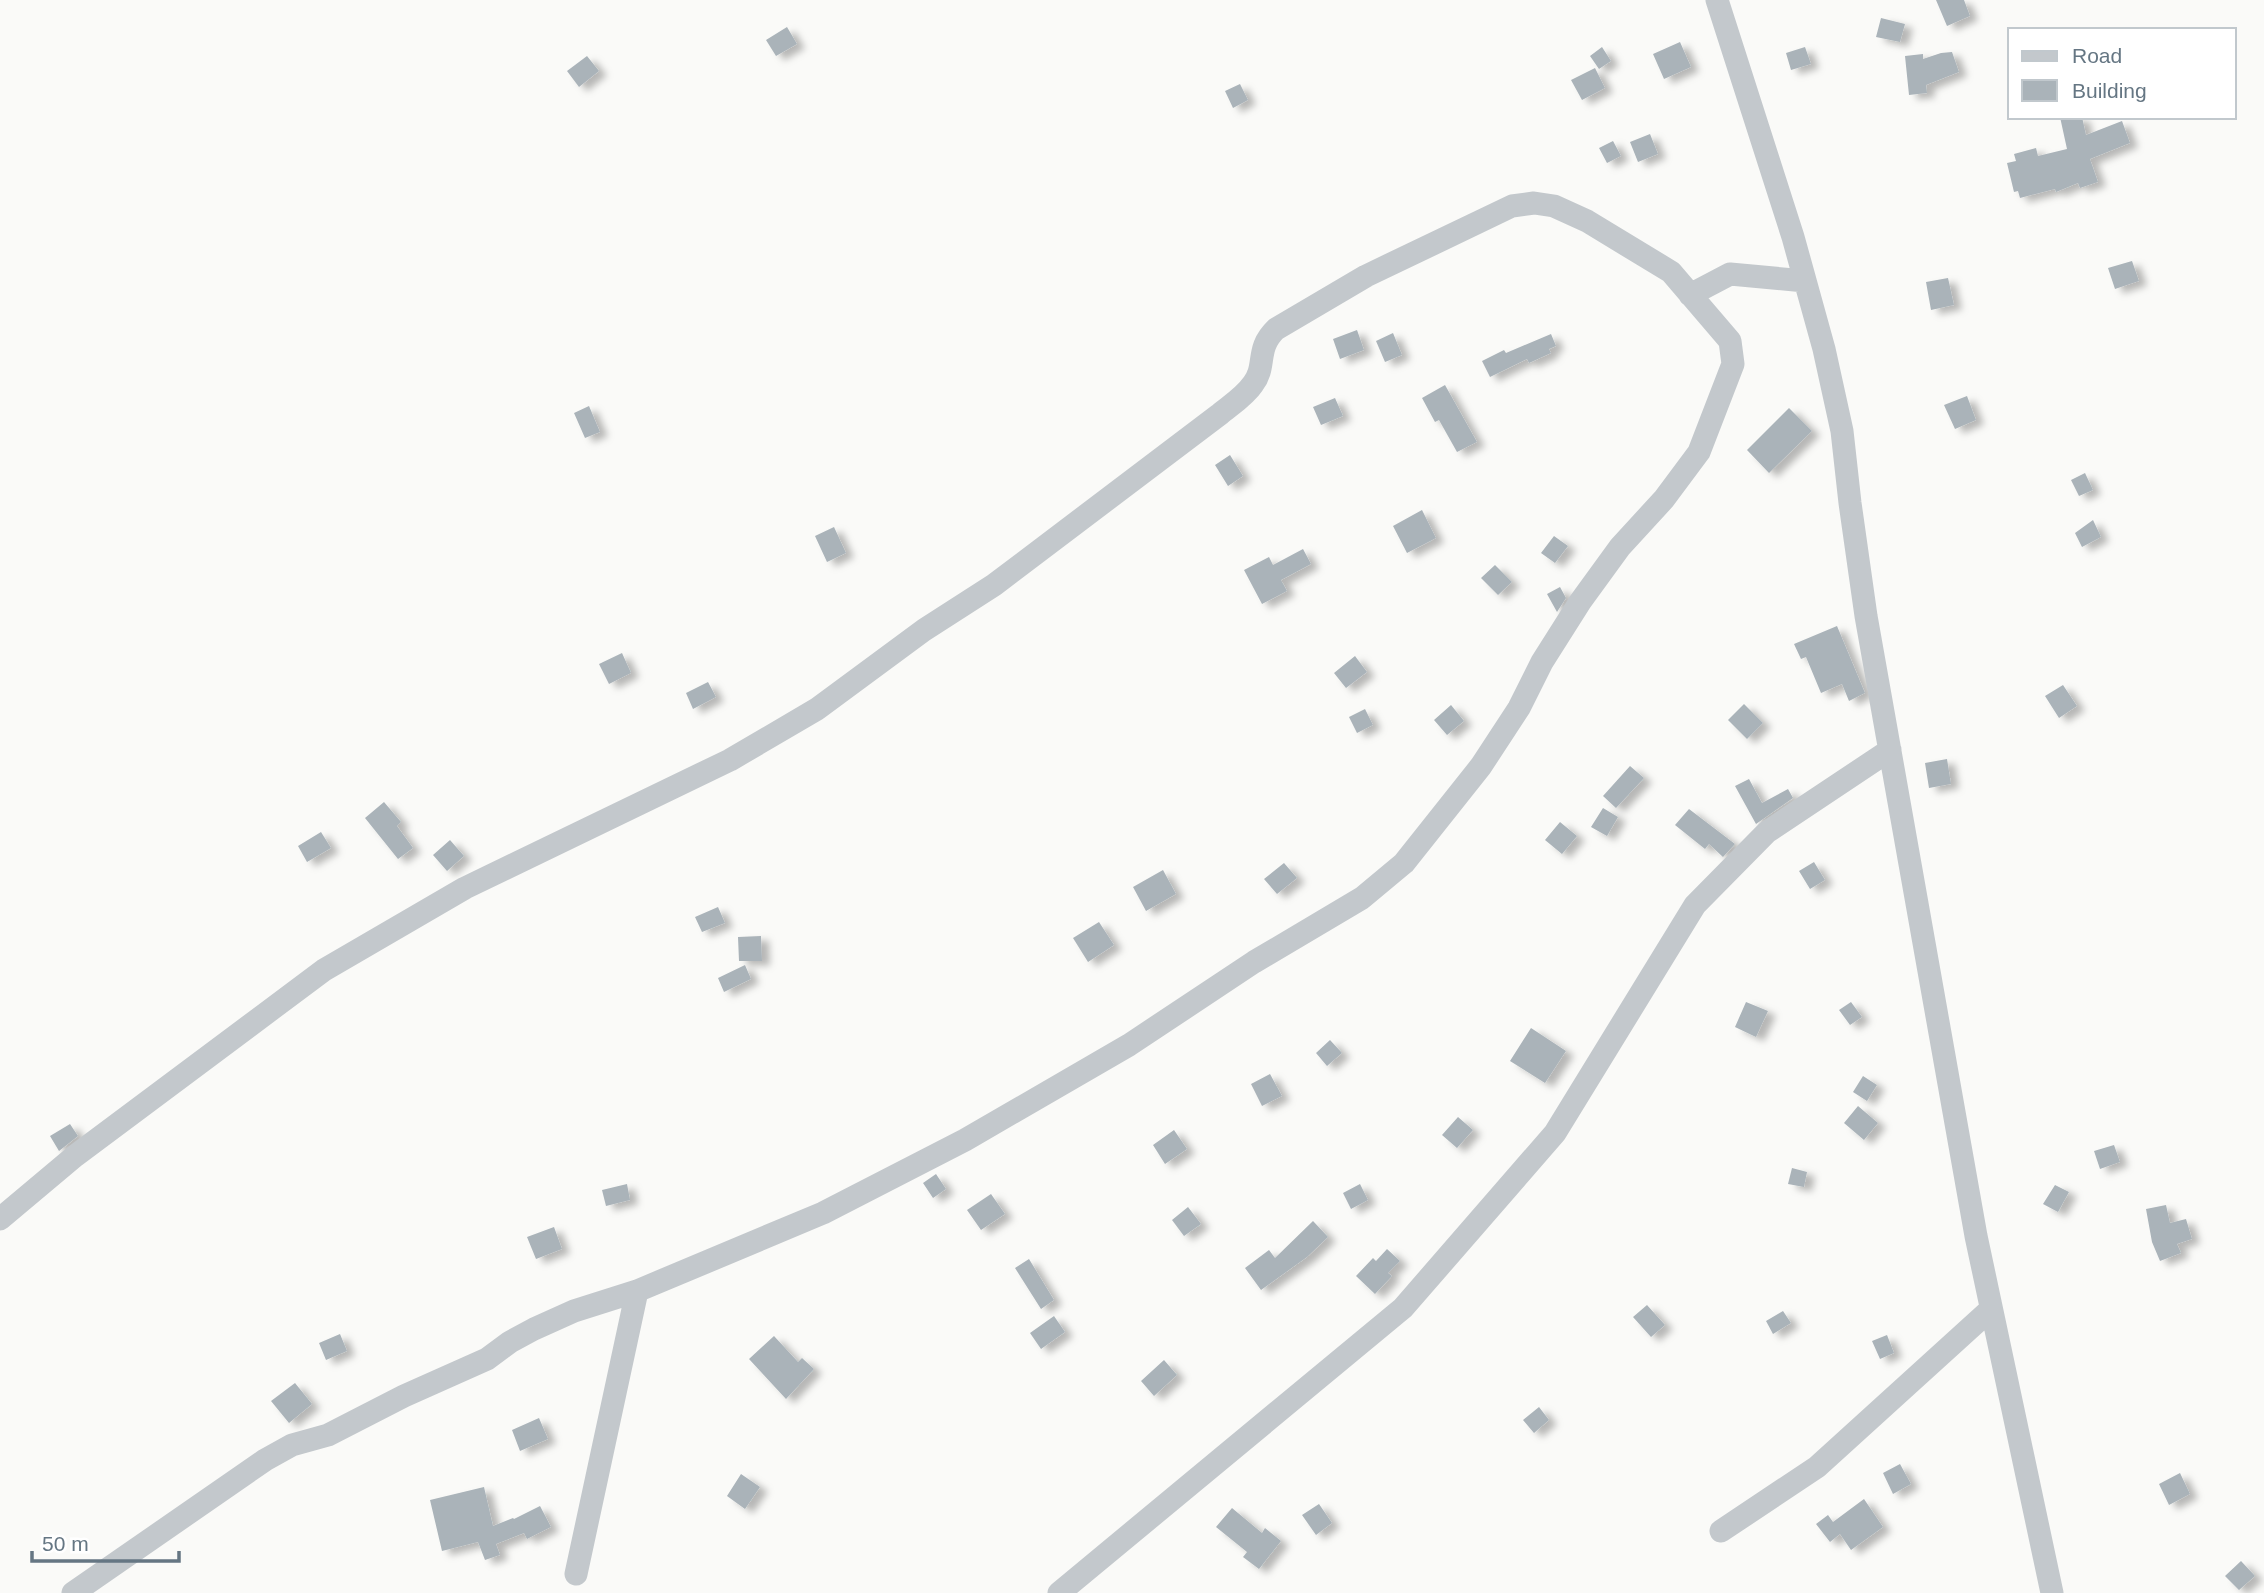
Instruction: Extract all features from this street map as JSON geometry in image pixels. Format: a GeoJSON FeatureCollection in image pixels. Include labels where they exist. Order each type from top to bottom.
{"type":"FeatureCollection","features":[{"type":"Feature","properties":{"kind":"street"},"geometry":{"type":"LineString","coordinates":[[1717,0],[1805,281],[1824,349],[1842,431],[1863,591],[1974,1223],[2052,1593]]}},
{"type":"Feature","properties":{"kind":"street"},"geometry":{"type":"LineString","coordinates":[[0,1219],[75,1156],[324,970],[465,888],[730,760],[817,709],[924,630],[994,585],[1220,414],[1254,383],[1266,338],[1276,329],[1366,276],[1512,206],[1534,203],[1554,206],[1587,221],[1671,272],[1730,341],[1733,364],[1699,452],[1664,499],[1620,547],[1580,602],[1542,662],[1519,708],[1481,766],[1404,863],[1362,898],[1254,962],[1129,1045],[965,1140],[823,1213],[637,1291],[574,1311],[510,1342],[487,1359],[404,1395],[328,1435],[292,1445],[265,1460],[178,1523],[73,1593]]}},
{"type":"Feature","properties":{"kind":"street"},"geometry":{"type":"LineString","coordinates":[[1690,295],[1730,274],[1805,281]]}},
{"type":"Feature","properties":{"kind":"street"},"geometry":{"type":"LineString","coordinates":[[1059,1593],[1403,1308],[1555,1133],[1695,905],[1767,832],[1890,750]]}},
{"type":"Feature","properties":{"kind":"street"},"geometry":{"type":"LineString","coordinates":[[576,1574],[637,1291]]}},
{"type":"Feature","properties":{"kind":"street"},"geometry":{"type":"LineString","coordinates":[[1721,1531],[1817,1467],[1991,1309]]}},
{"type":"Feature","properties":{"kind":"building"},"geometry":{"type":"Polygon","coordinates":[[[1936,0],[1964,0],[1970,16],[1947,26],[1936,0]]]}},
{"type":"Feature","properties":{"kind":"building"},"geometry":{"type":"Polygon","coordinates":[[[1881,18],[1905,24],[1900,42],[1876,37],[1881,18]]]}},
{"type":"Feature","properties":{"kind":"building"},"geometry":{"type":"Polygon","coordinates":[[[787,27],[797,44],[776,56],[766,40],[787,27]]]}},
{"type":"Feature","properties":{"kind":"building"},"geometry":{"type":"Polygon","coordinates":[[[1680,42],[1691,67],[1664,79],[1653,54],[1680,42]]]}},
{"type":"Feature","properties":{"kind":"building"},"geometry":{"type":"Polygon","coordinates":[[[1602,47],[1611,61],[1599,69],[1590,56],[1602,47]]]}},
{"type":"Feature","properties":{"kind":"building"},"geometry":{"type":"Polygon","coordinates":[[[1805,47],[1811,64],[1791,70],[1786,53],[1805,47]]]}},
{"type":"Feature","properties":{"kind":"building"},"geometry":{"type":"Polygon","coordinates":[[[1952,52],[1959,72],[1926,85],[1927,93],[1909,95],[1905,56],[1923,54],[1923,59],[1952,52]]]}},
{"type":"Feature","properties":{"kind":"building"},"geometry":{"type":"Polygon","coordinates":[[[587,56],[599,71],[579,87],[567,71],[587,56]]]}},
{"type":"Feature","properties":{"kind":"building"},"geometry":{"type":"Polygon","coordinates":[[[1595,68],[1605,88],[1582,100],[1571,80],[1595,68]]]}},
{"type":"Feature","properties":{"kind":"building"},"geometry":{"type":"Polygon","coordinates":[[[1240,84],[1248,100],[1233,108],[1225,91],[1240,84]]]}},
{"type":"Feature","properties":{"kind":"building"},"geometry":{"type":"Polygon","coordinates":[[[2060,119],[2082,119],[2086,135],[2122,121],[2130,143],[2090,159],[2098,182],[2080,188],[2078,183],[2056,192],[2055,189],[2020,198],[2018,191],[2014,192],[2007,163],[2016,161],[2014,154],[2036,148],[2038,156],[2067,149],[2060,119]]]}},
{"type":"Feature","properties":{"kind":"building"},"geometry":{"type":"Polygon","coordinates":[[[1650,134],[1658,154],[1638,162],[1630,142],[1650,134]]]}},
{"type":"Feature","properties":{"kind":"building"},"geometry":{"type":"Polygon","coordinates":[[[1613,141],[1621,156],[1607,163],[1599,148],[1613,141]]]}},
{"type":"Feature","properties":{"kind":"building"},"geometry":{"type":"Polygon","coordinates":[[[2132,261],[2139,281],[2115,289],[2108,268],[2132,261]]]}},
{"type":"Feature","properties":{"kind":"building"},"geometry":{"type":"Polygon","coordinates":[[[1948,278],[1954,305],[1931,310],[1926,282],[1948,278]]]}},
{"type":"Feature","properties":{"kind":"building"},"geometry":{"type":"Polygon","coordinates":[[[1357,330],[1364,350],[1340,359],[1333,339],[1357,330]]]}},
{"type":"Feature","properties":{"kind":"building"},"geometry":{"type":"Polygon","coordinates":[[[1393,333],[1402,355],[1385,362],[1376,341],[1393,333]]]}},
{"type":"Feature","properties":{"kind":"building"},"geometry":{"type":"Polygon","coordinates":[[[1551,334],[1556,346],[1549,349],[1551,353],[1529,363],[1527,359],[1490,377],[1482,361],[1504,350],[1506,353],[1551,334]]]}},
{"type":"Feature","properties":{"kind":"building"},"geometry":{"type":"Polygon","coordinates":[[[1445,385],[1477,442],[1457,452],[1439,420],[1435,422],[1422,398],[1445,385]]]}},
{"type":"Feature","properties":{"kind":"building"},"geometry":{"type":"Polygon","coordinates":[[[1967,396],[1976,420],[1955,429],[1944,405],[1967,396]]]}},
{"type":"Feature","properties":{"kind":"building"},"geometry":{"type":"Polygon","coordinates":[[[1335,398],[1343,416],[1321,425],[1313,407],[1335,398]]]}},
{"type":"Feature","properties":{"kind":"building"},"geometry":{"type":"Polygon","coordinates":[[[589,406],[600,432],[585,438],[574,413],[589,406]]]}},
{"type":"Feature","properties":{"kind":"building"},"geometry":{"type":"Polygon","coordinates":[[[1789,408],[1812,431],[1769,473],[1747,450],[1789,408]]]}},
{"type":"Feature","properties":{"kind":"building"},"geometry":{"type":"Polygon","coordinates":[[[1230,455],[1243,476],[1228,486],[1215,465],[1230,455]]]}},
{"type":"Feature","properties":{"kind":"building"},"geometry":{"type":"Polygon","coordinates":[[[2085,473],[2093,490],[2079,496],[2071,480],[2085,473]]]}},
{"type":"Feature","properties":{"kind":"building"},"geometry":{"type":"Polygon","coordinates":[[[1422,510],[1436,538],[1407,553],[1393,526],[1422,510]]]}},
{"type":"Feature","properties":{"kind":"building"},"geometry":{"type":"Polygon","coordinates":[[[2093,520],[2101,537],[2082,547],[2075,533],[2093,520]]]}},
{"type":"Feature","properties":{"kind":"building"},"geometry":{"type":"Polygon","coordinates":[[[834,527],[846,553],[827,562],[815,536],[834,527]]]}},
{"type":"Feature","properties":{"kind":"building"},"geometry":{"type":"Polygon","coordinates":[[[1554,536],[1568,546],[1555,563],[1541,553],[1554,536]]]}},
{"type":"Feature","properties":{"kind":"building"},"geometry":{"type":"Polygon","coordinates":[[[1303,549],[1311,564],[1281,580],[1287,591],[1262,604],[1244,570],[1269,557],[1273,565],[1303,549]]]}},
{"type":"Feature","properties":{"kind":"building"},"geometry":{"type":"Polygon","coordinates":[[[1495,565],[1512,582],[1498,595],[1481,578],[1495,565]]]}},
{"type":"Feature","properties":{"kind":"building"},"geometry":{"type":"Polygon","coordinates":[[[1560,587],[1566,598],[1557,612],[1547,594],[1560,587]]]}},
{"type":"Feature","properties":{"kind":"building"},"geometry":{"type":"Polygon","coordinates":[[[1837,626],[1865,693],[1849,701],[1842,684],[1821,693],[1806,657],[1801,659],[1794,644],[1837,626]]]}},
{"type":"Feature","properties":{"kind":"building"},"geometry":{"type":"Polygon","coordinates":[[[622,653],[631,673],[609,684],[599,664],[622,653]]]}},
{"type":"Feature","properties":{"kind":"building"},"geometry":{"type":"Polygon","coordinates":[[[1355,656],[1367,672],[1346,688],[1334,673],[1355,656]]]}},
{"type":"Feature","properties":{"kind":"building"},"geometry":{"type":"Polygon","coordinates":[[[708,682],[716,697],[693,709],[686,693],[708,682]]]}},
{"type":"Feature","properties":{"kind":"building"},"geometry":{"type":"Polygon","coordinates":[[[2063,685],[2077,706],[2059,718],[2045,696],[2063,685]]]}},
{"type":"Feature","properties":{"kind":"building"},"geometry":{"type":"Polygon","coordinates":[[[1744,704],[1763,723],[1747,739],[1728,720],[1744,704]]]}},
{"type":"Feature","properties":{"kind":"building"},"geometry":{"type":"Polygon","coordinates":[[[1451,705],[1464,721],[1447,735],[1434,720],[1451,705]]]}},
{"type":"Feature","properties":{"kind":"building"},"geometry":{"type":"Polygon","coordinates":[[[1365,709],[1373,725],[1357,733],[1349,717],[1365,709]]]}},
{"type":"Feature","properties":{"kind":"building"},"geometry":{"type":"Polygon","coordinates":[[[1947,759],[1951,784],[1929,788],[1925,763],[1947,759]]]}},
{"type":"Feature","properties":{"kind":"building"},"geometry":{"type":"Polygon","coordinates":[[[1630,766],[1644,778],[1616,808],[1603,796],[1630,766]]]}},
{"type":"Feature","properties":{"kind":"building"},"geometry":{"type":"Polygon","coordinates":[[[1749,779],[1762,803],[1788,789],[1793,798],[1756,824],[1735,786],[1749,779]]]}},
{"type":"Feature","properties":{"kind":"building"},"geometry":{"type":"Polygon","coordinates":[[[384,802],[401,822],[397,826],[413,848],[398,859],[365,818],[384,802]]]}},
{"type":"Feature","properties":{"kind":"building"},"geometry":{"type":"Polygon","coordinates":[[[1603,808],[1618,817],[1607,836],[1591,827],[1603,808]]]}},
{"type":"Feature","properties":{"kind":"building"},"geometry":{"type":"Polygon","coordinates":[[[1689,809],[1735,844],[1723,857],[1709,844],[1705,849],[1675,825],[1689,809]]]}},
{"type":"Feature","properties":{"kind":"building"},"geometry":{"type":"Polygon","coordinates":[[[1560,822],[1577,836],[1562,854],[1545,840],[1560,822]]]}},
{"type":"Feature","properties":{"kind":"building"},"geometry":{"type":"Polygon","coordinates":[[[321,832],[331,848],[307,862],[298,846],[321,832]]]}},
{"type":"Feature","properties":{"kind":"building"},"geometry":{"type":"Polygon","coordinates":[[[450,840],[464,856],[447,871],[433,855],[450,840]]]}},
{"type":"Feature","properties":{"kind":"building"},"geometry":{"type":"Polygon","coordinates":[[[1814,862],[1825,880],[1810,889],[1799,871],[1814,862]]]}},
{"type":"Feature","properties":{"kind":"building"},"geometry":{"type":"Polygon","coordinates":[[[1284,863],[1297,878],[1277,894],[1264,879],[1284,863]]]}},
{"type":"Feature","properties":{"kind":"building"},"geometry":{"type":"Polygon","coordinates":[[[1163,870],[1176,894],[1146,911],[1133,887],[1163,870]]]}},
{"type":"Feature","properties":{"kind":"building"},"geometry":{"type":"Polygon","coordinates":[[[718,907],[725,923],[702,932],[695,917],[718,907]]]}},
{"type":"Feature","properties":{"kind":"building"},"geometry":{"type":"Polygon","coordinates":[[[1099,922],[1114,945],[1088,962],[1073,938],[1099,922]]]}},
{"type":"Feature","properties":{"kind":"building"},"geometry":{"type":"Polygon","coordinates":[[[761,936],[762,961],[739,961],[738,937],[761,936]]]}},
{"type":"Feature","properties":{"kind":"building"},"geometry":{"type":"Polygon","coordinates":[[[745,965],[751,979],[724,992],[718,978],[745,965]]]}},
{"type":"Feature","properties":{"kind":"building"},"geometry":{"type":"Polygon","coordinates":[[[1746,1002],[1768,1011],[1756,1037],[1735,1027],[1746,1002]]]}},
{"type":"Feature","properties":{"kind":"building"},"geometry":{"type":"Polygon","coordinates":[[[1851,1002],[1862,1017],[1850,1025],[1839,1010],[1851,1002]]]}},
{"type":"Feature","properties":{"kind":"building"},"geometry":{"type":"Polygon","coordinates":[[[1531,1028],[1566,1051],[1545,1083],[1510,1061],[1531,1028]]]}},
{"type":"Feature","properties":{"kind":"building"},"geometry":{"type":"Polygon","coordinates":[[[1330,1040],[1342,1053],[1327,1066],[1316,1053],[1330,1040]]]}},
{"type":"Feature","properties":{"kind":"building"},"geometry":{"type":"Polygon","coordinates":[[[1270,1074],[1282,1096],[1262,1106],[1251,1084],[1270,1074]]]}},
{"type":"Feature","properties":{"kind":"building"},"geometry":{"type":"Polygon","coordinates":[[[1863,1076],[1877,1085],[1867,1101],[1853,1092],[1863,1076]]]}},
{"type":"Feature","properties":{"kind":"building"},"geometry":{"type":"Polygon","coordinates":[[[1858,1106],[1878,1123],[1864,1140],[1844,1123],[1858,1106]]]}},
{"type":"Feature","properties":{"kind":"building"},"geometry":{"type":"Polygon","coordinates":[[[1458,1117],[1473,1130],[1457,1148],[1442,1135],[1458,1117]]]}},
{"type":"Feature","properties":{"kind":"building"},"geometry":{"type":"Polygon","coordinates":[[[70,1124],[78,1136],[59,1151],[50,1136],[70,1124]]]}},
{"type":"Feature","properties":{"kind":"building"},"geometry":{"type":"Polygon","coordinates":[[[1174,1130],[1187,1149],[1165,1164],[1153,1145],[1174,1130]]]}},
{"type":"Feature","properties":{"kind":"building"},"geometry":{"type":"Polygon","coordinates":[[[2114,1145],[2120,1162],[2100,1169],[2094,1151],[2114,1145]]]}},
{"type":"Feature","properties":{"kind":"building"},"geometry":{"type":"Polygon","coordinates":[[[1792,1168],[1807,1172],[1804,1187],[1788,1184],[1792,1168]]]}},
{"type":"Feature","properties":{"kind":"building"},"geometry":{"type":"Polygon","coordinates":[[[936,1174],[946,1189],[933,1198],[923,1183],[936,1174]]]}},
{"type":"Feature","properties":{"kind":"building"},"geometry":{"type":"Polygon","coordinates":[[[627,1184],[630,1200],[606,1206],[602,1190],[627,1184]]]}},
{"type":"Feature","properties":{"kind":"building"},"geometry":{"type":"Polygon","coordinates":[[[1360,1184],[1368,1200],[1351,1209],[1343,1193],[1360,1184]]]}},
{"type":"Feature","properties":{"kind":"building"},"geometry":{"type":"Polygon","coordinates":[[[2055,1185],[2069,1192],[2058,1212],[2043,1204],[2055,1185]]]}},
{"type":"Feature","properties":{"kind":"building"},"geometry":{"type":"Polygon","coordinates":[[[991,1194],[1005,1214],[981,1230],[967,1210],[991,1194]]]}},
{"type":"Feature","properties":{"kind":"building"},"geometry":{"type":"Polygon","coordinates":[[[2166,1205],[2170,1223],[2186,1219],[2192,1239],[2177,1244],[2181,1253],[2160,1261],[2152,1242],[2146,1209],[2166,1205]]]}},
{"type":"Feature","properties":{"kind":"building"},"geometry":{"type":"Polygon","coordinates":[[[1188,1207],[1201,1224],[1184,1236],[1172,1220],[1188,1207]]]}},
{"type":"Feature","properties":{"kind":"building"},"geometry":{"type":"Polygon","coordinates":[[[1313,1221],[1328,1237],[1307,1257],[1261,1290],[1245,1268],[1269,1250],[1275,1258],[1313,1221]]]}},
{"type":"Feature","properties":{"kind":"building"},"geometry":{"type":"Polygon","coordinates":[[[554,1227],[562,1249],[536,1259],[527,1237],[554,1227]]]}},
{"type":"Feature","properties":{"kind":"building"},"geometry":{"type":"Polygon","coordinates":[[[1387,1249],[1400,1261],[1388,1273],[1392,1276],[1375,1294],[1356,1276],[1373,1258],[1376,1261],[1387,1249]]]}},
{"type":"Feature","properties":{"kind":"building"},"geometry":{"type":"Polygon","coordinates":[[[1029,1259],[1054,1300],[1041,1309],[1015,1268],[1029,1259]]]}},
{"type":"Feature","properties":{"kind":"building"},"geometry":{"type":"Polygon","coordinates":[[[1647,1305],[1665,1325],[1651,1337],[1633,1317],[1647,1305]]]}},
{"type":"Feature","properties":{"kind":"building"},"geometry":{"type":"Polygon","coordinates":[[[1783,1311],[1791,1323],[1773,1334],[1766,1321],[1783,1311]]]}},
{"type":"Feature","properties":{"kind":"building"},"geometry":{"type":"Polygon","coordinates":[[[1054,1316],[1065,1332],[1041,1349],[1030,1333],[1054,1316]]]}},
{"type":"Feature","properties":{"kind":"building"},"geometry":{"type":"Polygon","coordinates":[[[340,1334],[347,1351],[326,1360],[319,1343],[340,1334]]]}},
{"type":"Feature","properties":{"kind":"building"},"geometry":{"type":"Polygon","coordinates":[[[1887,1335],[1894,1353],[1880,1359],[1872,1341],[1887,1335]]]}},
{"type":"Feature","properties":{"kind":"building"},"geometry":{"type":"Polygon","coordinates":[[[774,1336],[798,1362],[802,1358],[814,1369],[786,1399],[749,1359],[774,1336]]]}},
{"type":"Feature","properties":{"kind":"building"},"geometry":{"type":"Polygon","coordinates":[[[1164,1360],[1177,1375],[1154,1396],[1141,1381],[1164,1360]]]}},
{"type":"Feature","properties":{"kind":"building"},"geometry":{"type":"Polygon","coordinates":[[[295,1383],[312,1404],[289,1423],[271,1401],[295,1383]]]}},
{"type":"Feature","properties":{"kind":"building"},"geometry":{"type":"Polygon","coordinates":[[[1539,1407],[1549,1420],[1534,1433],[1523,1420],[1539,1407]]]}},
{"type":"Feature","properties":{"kind":"building"},"geometry":{"type":"Polygon","coordinates":[[[539,1418],[548,1439],[520,1451],[512,1430],[539,1418]]]}},
{"type":"Feature","properties":{"kind":"building"},"geometry":{"type":"Polygon","coordinates":[[[1900,1464],[1911,1484],[1893,1494],[1883,1473],[1900,1464]]]}},
{"type":"Feature","properties":{"kind":"building"},"geometry":{"type":"Polygon","coordinates":[[[2180,1473],[2190,1494],[2169,1505],[2159,1484],[2180,1473]]]}},
{"type":"Feature","properties":{"kind":"building"},"geometry":{"type":"Polygon","coordinates":[[[741,1474],[760,1487],[745,1509],[727,1496],[741,1474]]]}},
{"type":"Feature","properties":{"kind":"building"},"geometry":{"type":"Polygon","coordinates":[[[484,1487],[493,1526],[540,1506],[551,1527],[527,1539],[524,1533],[496,1544],[500,1555],[485,1560],[478,1542],[442,1551],[430,1500],[484,1487]]]}},
{"type":"Feature","properties":{"kind":"building"},"geometry":{"type":"Polygon","coordinates":[[[1864,1499],[1883,1527],[1851,1550],[1840,1534],[1830,1542],[1816,1524],[1828,1515],[1833,1522],[1864,1499]]]}},
{"type":"Feature","properties":{"kind":"building"},"geometry":{"type":"Polygon","coordinates":[[[1319,1504],[1332,1523],[1316,1535],[1302,1515],[1319,1504]]]}},
{"type":"Feature","properties":{"kind":"building"},"geometry":{"type":"Polygon","coordinates":[[[1232,1508],[1262,1533],[1265,1528],[1281,1541],[1259,1569],[1243,1557],[1247,1552],[1216,1527],[1232,1508]]]}},
{"type":"Feature","properties":{"kind":"building"},"geometry":{"type":"Polygon","coordinates":[[[2241,1561],[2255,1576],[2239,1590],[2225,1576],[2241,1561]]]}}]}
